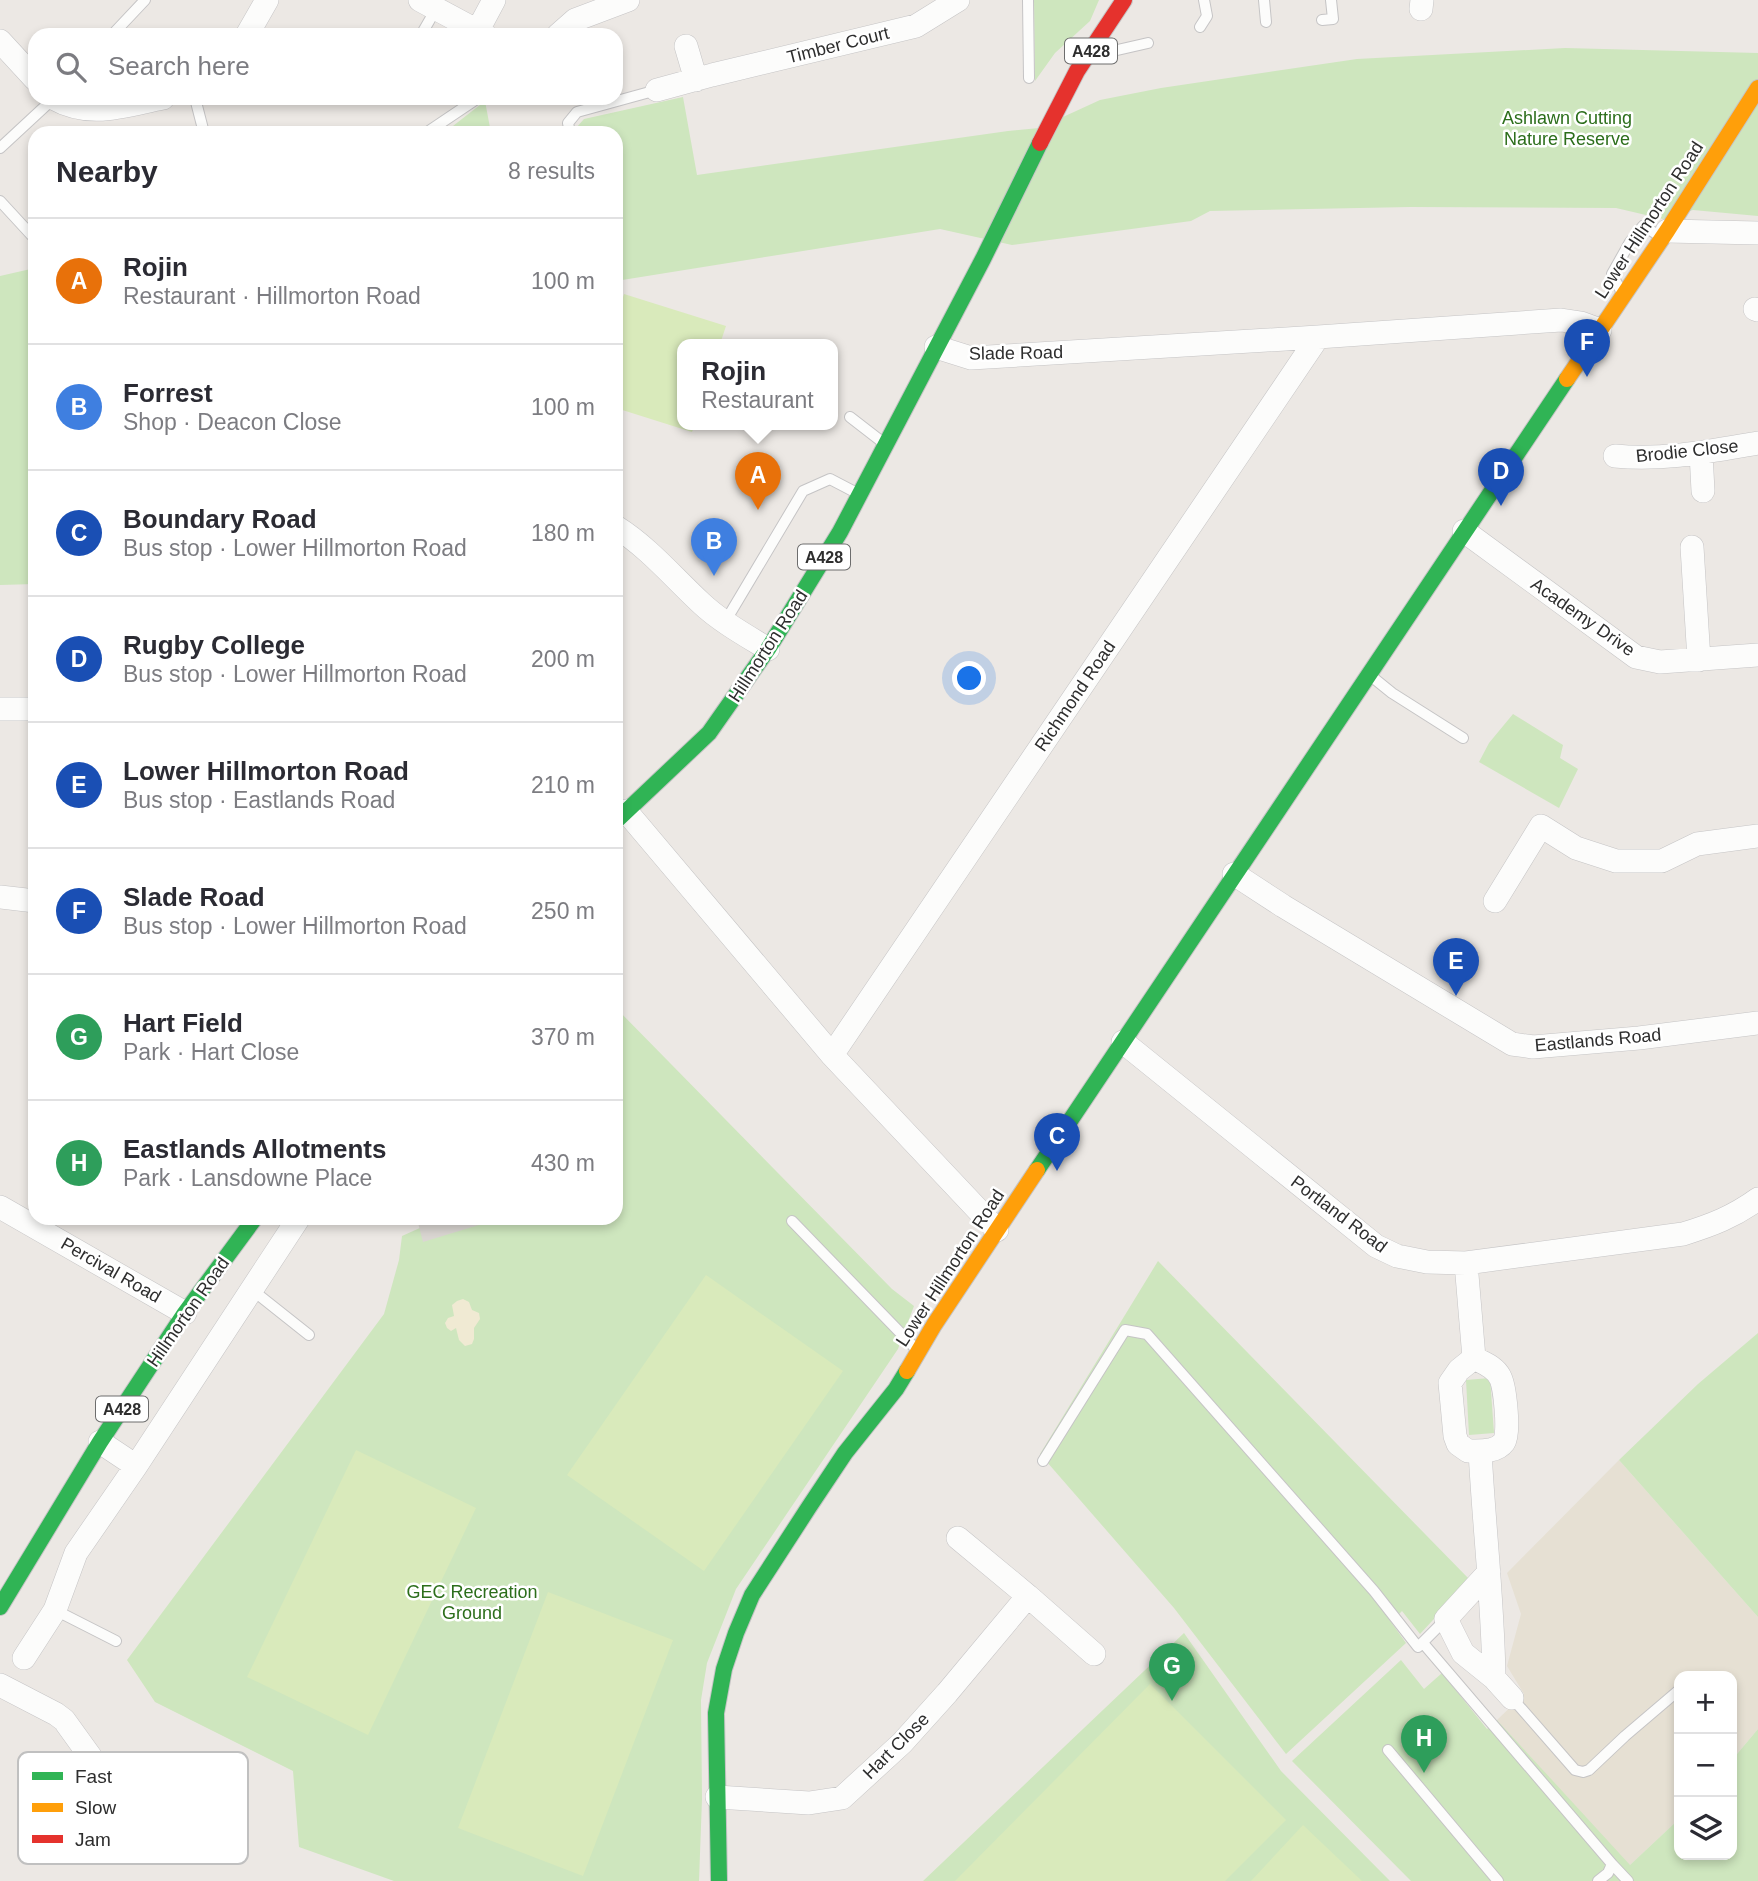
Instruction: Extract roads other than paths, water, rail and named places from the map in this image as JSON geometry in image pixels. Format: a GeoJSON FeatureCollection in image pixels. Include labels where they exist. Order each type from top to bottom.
{"type":"FeatureCollection","features":[{"type":"Feature","properties":{"kind":"main road","name":"A428"},"geometry":{"type":"LineString","coordinates":[[1092,49],[1124,0]]}},
{"type":"Feature","properties":{"kind":"main road","name":"Hillmorton Road"},"geometry":{"type":"LineString","coordinates":[[623,814],[709,733],[768,649],[840,532],[983,259],[1059,103],[1092,49]]}},
{"type":"Feature","properties":{"kind":"main road","name":"Lower Hillmorton Road"},"geometry":{"type":"LineString","coordinates":[[719,1881],[719,1758],[716,1713],[724,1669],[752,1595],[845,1453],[896,1389],[997,1230],[1668,229],[1758,88]]}},
{"type":"Feature","properties":{"kind":"main road","name":"Hillmorton Road"},"geometry":{"type":"LineString","coordinates":[[0,1607],[100,1442],[185,1313],[250,1225]]}},
{"type":"Feature","properties":{"kind":"street"},"geometry":{"type":"LineString","coordinates":[[251,28],[267,0]]}},
{"type":"Feature","properties":{"kind":"street"},"geometry":{"type":"LineString","coordinates":[[484,28],[494,0]]}},
{"type":"Feature","properties":{"kind":"street"},"geometry":{"type":"LineString","coordinates":[[566,28],[575,20],[628,0]]}},
{"type":"Feature","properties":{"kind":"street","name":"Timber Court"},"geometry":{"type":"LineString","coordinates":[[657,90],[705,70],[916,26],[958,0]]}},
{"type":"Feature","properties":{"kind":"street"},"geometry":{"type":"LineString","coordinates":[[428,4],[473,28]]}},
{"type":"Feature","properties":{"kind":"street"},"geometry":{"type":"LineString","coordinates":[[0,41],[28,71]]}},
{"type":"Feature","properties":{"kind":"street"},"geometry":{"type":"LineString","coordinates":[[687,46],[705,70]]}},
{"type":"Feature","properties":{"kind":"street"},"geometry":{"type":"LineString","coordinates":[[65,105],[91,111],[124,105]]}},
{"type":"Feature","properties":{"kind":"street"},"geometry":{"type":"LineString","coordinates":[[1668,229],[1758,233]]}},
{"type":"Feature","properties":{"kind":"street","name":"Slade Road"},"geometry":{"type":"LineString","coordinates":[[936,347],[971,358],[1561,320],[1600,330]]}},
{"type":"Feature","properties":{"kind":"street","name":"Richmond Road"},"geometry":{"type":"LineString","coordinates":[[832,1055],[1318,337]]}},
{"type":"Feature","properties":{"kind":"street","name":"Brodie Close"},"geometry":{"type":"LineString","coordinates":[[1615,456],[1636,458],[1701,453],[1758,443]]}},
{"type":"Feature","properties":{"kind":"street"},"geometry":{"type":"LineString","coordinates":[[1701,453],[1703,491]]}},
{"type":"Feature","properties":{"kind":"street","name":"Academy Drive"},"geometry":{"type":"LineString","coordinates":[[1464,531],[1636,657],[1660,662],[1757,661]]}},
{"type":"Feature","properties":{"kind":"street"},"geometry":{"type":"LineString","coordinates":[[623,532],[649,552],[703,605],[768,649]]}},
{"type":"Feature","properties":{"kind":"street"},"geometry":{"type":"LineString","coordinates":[[1692,547],[1699,660]]}},
{"type":"Feature","properties":{"kind":"street"},"geometry":{"type":"LineString","coordinates":[[0,709],[28,709]]}},
{"type":"Feature","properties":{"kind":"street"},"geometry":{"type":"LineString","coordinates":[[623,818],[832,1055],[997,1230]]}},
{"type":"Feature","properties":{"kind":"street"},"geometry":{"type":"LineString","coordinates":[[1495,901],[1541,826],[1576,848],[1616,861],[1662,861],[1697,844],[1758,836]]}},
{"type":"Feature","properties":{"kind":"street","name":"Eastlands Road"},"geometry":{"type":"LineString","coordinates":[[1234,874],[1512,1044],[1546,1046],[1758,1023]]}},
{"type":"Feature","properties":{"kind":"street"},"geometry":{"type":"LineString","coordinates":[[0,897],[28,900]]}},
{"type":"Feature","properties":{"kind":"street","name":"Portland Road"},"geometry":{"type":"LineString","coordinates":[[1123,1042],[1376,1246],[1396,1256],[1427,1262],[1466,1263],[1683,1234],[1712,1226],[1739,1213],[1758,1199]]}},
{"type":"Feature","properties":{"kind":"street","name":"Percival Road"},"geometry":{"type":"LineString","coordinates":[[0,1207],[28,1223]]}},
{"type":"Feature","properties":{"kind":"street","name":"Percival Road"},"geometry":{"type":"LineString","coordinates":[[31,1225],[185,1313]]}},
{"type":"Feature","properties":{"kind":"street"},"geometry":{"type":"LineString","coordinates":[[24,1658],[55,1610],[76,1553],[294,1225]]}},
{"type":"Feature","properties":{"kind":"street"},"geometry":{"type":"LineString","coordinates":[[1466,1263],[1474,1358]]}},
{"type":"Feature","properties":{"kind":"street"},"geometry":{"type":"LineString","coordinates":[[1474,1358],[1491,1367],[1502,1379],[1507,1434],[1503,1443],[1492,1450],[1468,1451],[1458,1444],[1455,1436],[1450,1384],[1459,1370],[1474,1358]]}},
{"type":"Feature","properties":{"kind":"street"},"geometry":{"type":"LineString","coordinates":[[100,1442],[136,1466]]}},
{"type":"Feature","properties":{"kind":"street"},"geometry":{"type":"LineString","coordinates":[[1480,1451],[1494,1678]]}},
{"type":"Feature","properties":{"kind":"street"},"geometry":{"type":"LineString","coordinates":[[958,1538],[1094,1654]]}},
{"type":"Feature","properties":{"kind":"street"},"geometry":{"type":"LineString","coordinates":[[1489,1572],[1446,1619],[1463,1653],[1494,1678],[1512,1698]]}},
{"type":"Feature","properties":{"kind":"street","name":"Hart Close"},"geometry":{"type":"LineString","coordinates":[[717,1797],[809,1803],[842,1798],[902,1743],[1028,1596]]}},
{"type":"Feature","properties":{"kind":"street"},"geometry":{"type":"LineString","coordinates":[[0,1685],[64,1720],[87,1752]]}},
{"type":"Feature","properties":{"kind":"lane"},"geometry":{"type":"LineString","coordinates":[[119,28],[145,0]]}},
{"type":"Feature","properties":{"kind":"lane"},"geometry":{"type":"LineString","coordinates":[[1028,0],[1029,78]]}},
{"type":"Feature","properties":{"kind":"lane"},"geometry":{"type":"LineString","coordinates":[[1200,27],[1207,16],[1204,0]]}},
{"type":"Feature","properties":{"kind":"lane"},"geometry":{"type":"LineString","coordinates":[[1264,0],[1265,22]]}},
{"type":"Feature","properties":{"kind":"lane"},"geometry":{"type":"LineString","coordinates":[[1322,20],[1333,19],[1331,0]]}},
{"type":"Feature","properties":{"kind":"lane"},"geometry":{"type":"LineString","coordinates":[[423,28],[428,4]]}},
{"type":"Feature","properties":{"kind":"lane"},"geometry":{"type":"LineString","coordinates":[[1092,49],[1113,51],[1148,43]]}},
{"type":"Feature","properties":{"kind":"lane"},"geometry":{"type":"LineString","coordinates":[[623,99],[657,90]]}},
{"type":"Feature","properties":{"kind":"lane"},"geometry":{"type":"LineString","coordinates":[[0,148],[46,105]]}},
{"type":"Feature","properties":{"kind":"lane"},"geometry":{"type":"LineString","coordinates":[[197,105],[202,126]]}},
{"type":"Feature","properties":{"kind":"lane"},"geometry":{"type":"LineString","coordinates":[[436,126],[468,105]]}},
{"type":"Feature","properties":{"kind":"lane"},"geometry":{"type":"LineString","coordinates":[[569,126],[568,122],[577,112],[602,105]]}},
{"type":"Feature","properties":{"kind":"lane"},"geometry":{"type":"LineString","coordinates":[[0,201],[28,231]]}},
{"type":"Feature","properties":{"kind":"lane"},"geometry":{"type":"LineString","coordinates":[[1623,295],[1612,274],[1630,242],[1643,226],[1668,229]]}},
{"type":"Feature","properties":{"kind":"lane"},"geometry":{"type":"LineString","coordinates":[[850,417],[886,445]]}},
{"type":"Feature","properties":{"kind":"lane"},"geometry":{"type":"LineString","coordinates":[[725,622],[803,491],[830,479],[860,494]]}},
{"type":"Feature","properties":{"kind":"lane"},"geometry":{"type":"LineString","coordinates":[[1369,674],[1392,693],[1463,738]]}},
{"type":"Feature","properties":{"kind":"lane"},"geometry":{"type":"LineString","coordinates":[[792,1221],[918,1351]]}},
{"type":"Feature","properties":{"kind":"lane"},"geometry":{"type":"LineString","coordinates":[[251,1289],[309,1335]]}},
{"type":"Feature","properties":{"kind":"lane"},"geometry":{"type":"LineString","coordinates":[[1043,1461],[1125,1329],[1147,1334],[1374,1591],[1418,1647],[1446,1619]]}},
{"type":"Feature","properties":{"kind":"lane"},"geometry":{"type":"LineString","coordinates":[[55,1610],[116,1641]]}},
{"type":"Feature","properties":{"kind":"lane"},"geometry":{"type":"LineString","coordinates":[[1423,1643],[1628,1881]]}},
{"type":"Feature","properties":{"kind":"lane"},"geometry":{"type":"LineString","coordinates":[[1512,1698],[1576,1770],[1583,1772],[1589,1770],[1674,1694]]}},
{"type":"Feature","properties":{"kind":"lane"},"geometry":{"type":"LineString","coordinates":[[1388,1750],[1497,1881]]}},
{"type":"Feature","properties":{"kind":"lane"},"geometry":{"type":"LineString","coordinates":[[1598,1881],[1608,1873],[1612,1864]]}},
{"type":"Feature","properties":{"kind":"place","name":"Slade Road"},"geometry":{"type":"Point","coordinates":[1587,377]}},
{"type":"Feature","properties":{"kind":"place","name":"Rugby College"},"geometry":{"type":"Point","coordinates":[1501,506]}},
{"type":"Feature","properties":{"kind":"place","name":"Rojin"},"geometry":{"type":"Point","coordinates":[758,510]}},
{"type":"Feature","properties":{"kind":"place","name":"Forrest"},"geometry":{"type":"Point","coordinates":[714,576]}},
{"type":"Feature","properties":{"kind":"place","name":"Lower Hillmorton Road"},"geometry":{"type":"Point","coordinates":[1456,996]}},
{"type":"Feature","properties":{"kind":"place","name":"Boundary Road"},"geometry":{"type":"Point","coordinates":[1057,1171]}},
{"type":"Feature","properties":{"kind":"place","name":"Hart Field"},"geometry":{"type":"Point","coordinates":[1172,1701]}},
{"type":"Feature","properties":{"kind":"place","name":"Eastlands Allotments"},"geometry":{"type":"Point","coordinates":[1424,1773]}},
{"type":"Feature","properties":{"kind":"park label","name":"Ashlawn Cutting Nature Reserve"},"geometry":{"type":"Point","coordinates":[1567,128]}},
{"type":"Feature","properties":{"kind":"park label","name":"GEC Recreation Ground"},"geometry":{"type":"Point","coordinates":[472,1602]}}]}
